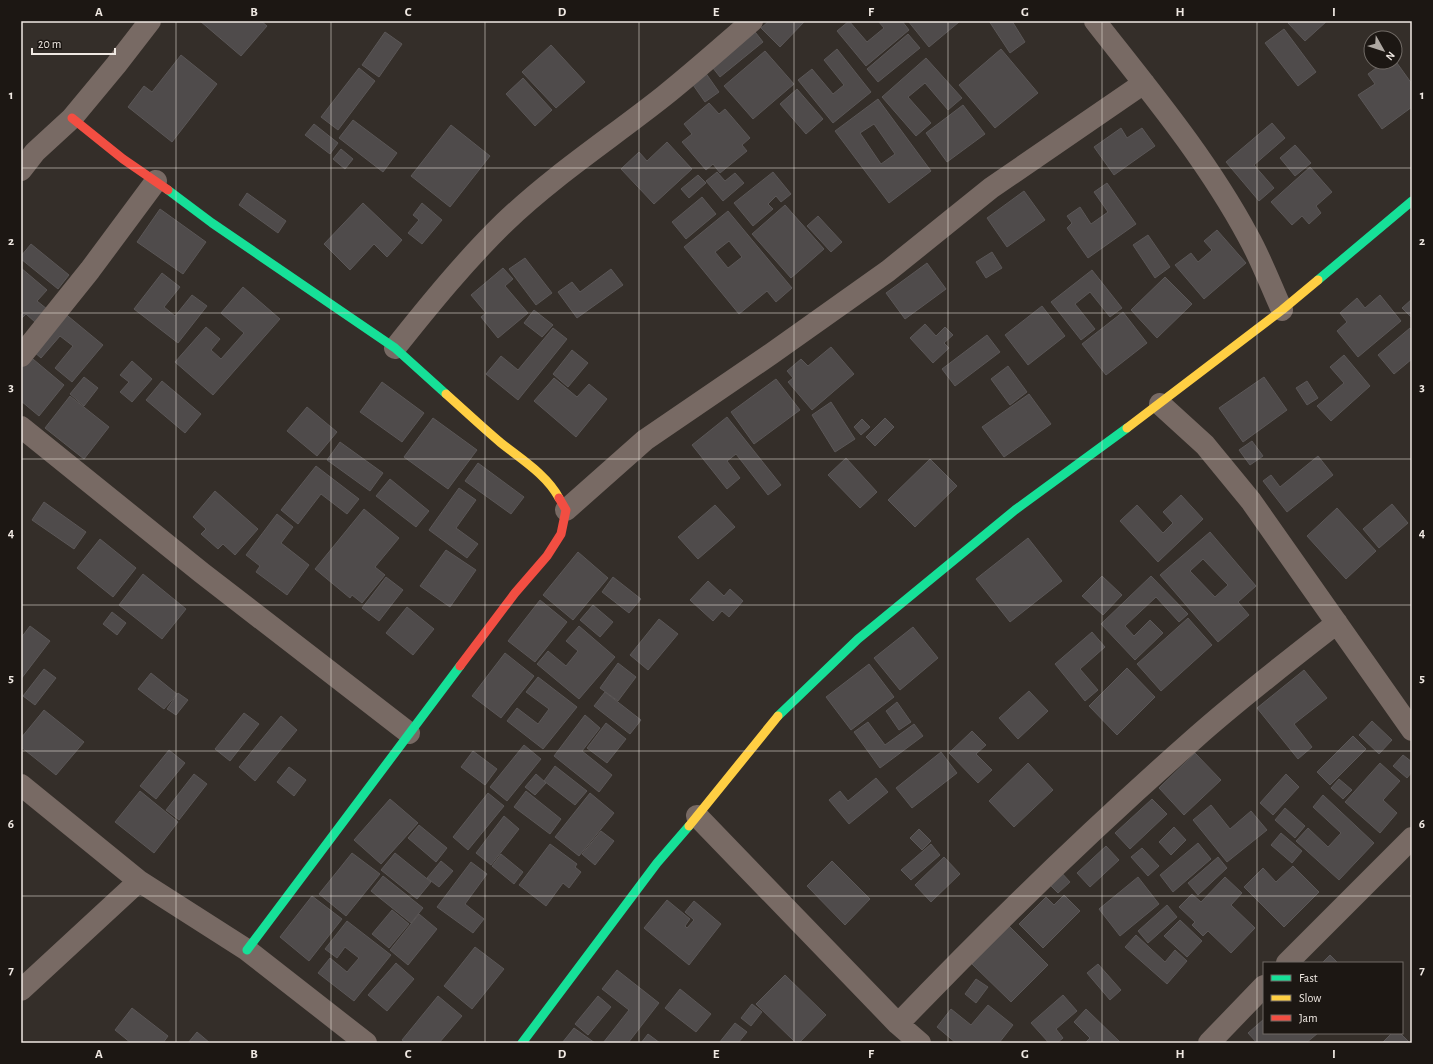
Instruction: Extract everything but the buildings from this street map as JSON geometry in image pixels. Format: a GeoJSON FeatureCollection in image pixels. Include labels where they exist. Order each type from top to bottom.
{"type":"FeatureCollection","features":[{"type":"Feature","properties":{"kind":"street"},"geometry":{"type":"LineString","coordinates":[[21,170],[35,152],[72,118],[116,66],[150,21]]}},
{"type":"Feature","properties":{"kind":"street"},"geometry":{"type":"LineString","coordinates":[[395,348],[426,309],[471,257],[542,189],[664,95],[752,21]]}},
{"type":"Feature","properties":{"kind":"street"},"geometry":{"type":"LineString","coordinates":[[1095,21],[1144,83],[1205,166],[1249,236],[1282,310]]}},
{"type":"Feature","properties":{"kind":"street"},"geometry":{"type":"LineString","coordinates":[[246,950],[515,593],[547,556],[561,534],[566,510],[645,440],[888,271],[991,188],[1144,83]]}},
{"type":"Feature","properties":{"kind":"street"},"geometry":{"type":"LineString","coordinates":[[72,118],[123,159],[156,181],[212,224],[395,348],[493,436],[541,476],[556,492],[566,510]]}},
{"type":"Feature","properties":{"kind":"street"},"geometry":{"type":"LineString","coordinates":[[21,356],[90,270],[156,181]]}},
{"type":"Feature","properties":{"kind":"street"},"geometry":{"type":"LineString","coordinates":[[522,1043],[657,863],[783,710],[858,639],[1015,510],[1160,404],[1282,310],[1412,201]]}},
{"type":"Feature","properties":{"kind":"street"},"geometry":{"type":"LineString","coordinates":[[1160,404],[1205,445],[1251,501],[1412,730]]}},
{"type":"Feature","properties":{"kind":"street"},"geometry":{"type":"LineString","coordinates":[[21,427],[202,573],[409,733]]}},
{"type":"Feature","properties":{"kind":"street"},"geometry":{"type":"LineString","coordinates":[[898,1024],[973,946],[1050,870],[1120,805],[1195,738],[1270,675],[1337,623]]}},
{"type":"Feature","properties":{"kind":"street"},"geometry":{"type":"LineString","coordinates":[[21,785],[139,881],[246,950],[366,1043]]}},
{"type":"Feature","properties":{"kind":"street"},"geometry":{"type":"LineString","coordinates":[[697,816],[898,1024],[920,1043]]}},
{"type":"Feature","properties":{"kind":"street"},"geometry":{"type":"LineString","coordinates":[[1288,962],[1412,838]]}},
{"type":"Feature","properties":{"kind":"street"},"geometry":{"type":"LineString","coordinates":[[21,990],[139,881]]}},
{"type":"Feature","properties":{"kind":"street"},"geometry":{"type":"LineString","coordinates":[[1208,1043],[1263,987]]}},
{"type":"Feature","properties":{"kind":"traffic: fast"},"geometry":{"type":"LineString","coordinates":[[168,190],[212,223],[395,348],[446,394]]}},
{"type":"Feature","properties":{"kind":"traffic: fast"},"geometry":{"type":"LineString","coordinates":[[1318,280],[1412,201]]}},
{"type":"Feature","properties":{"kind":"traffic: fast"},"geometry":{"type":"LineString","coordinates":[[778,716],[858,639],[1015,510],[1127,428]]}},
{"type":"Feature","properties":{"kind":"traffic: fast"},"geometry":{"type":"LineString","coordinates":[[247,950],[460,666]]}},
{"type":"Feature","properties":{"kind":"traffic: fast"},"geometry":{"type":"LineString","coordinates":[[522,1043],[657,863],[689,826]]}},
{"type":"Feature","properties":{"kind":"traffic: slow"},"geometry":{"type":"LineString","coordinates":[[1127,428],[1282,310],[1318,280]]}},
{"type":"Feature","properties":{"kind":"traffic: slow"},"geometry":{"type":"LineString","coordinates":[[446,394],[501,443],[541,475],[559,498]]}},
{"type":"Feature","properties":{"kind":"traffic: slow"},"geometry":{"type":"LineString","coordinates":[[689,826],[778,716]]}},
{"type":"Feature","properties":{"kind":"traffic: jam"},"geometry":{"type":"LineString","coordinates":[[72,118],[123,159],[168,190]]}},
{"type":"Feature","properties":{"kind":"traffic: jam"},"geometry":{"type":"LineString","coordinates":[[460,666],[515,593],[547,556],[561,534],[566,510],[559,498]]}}]}
